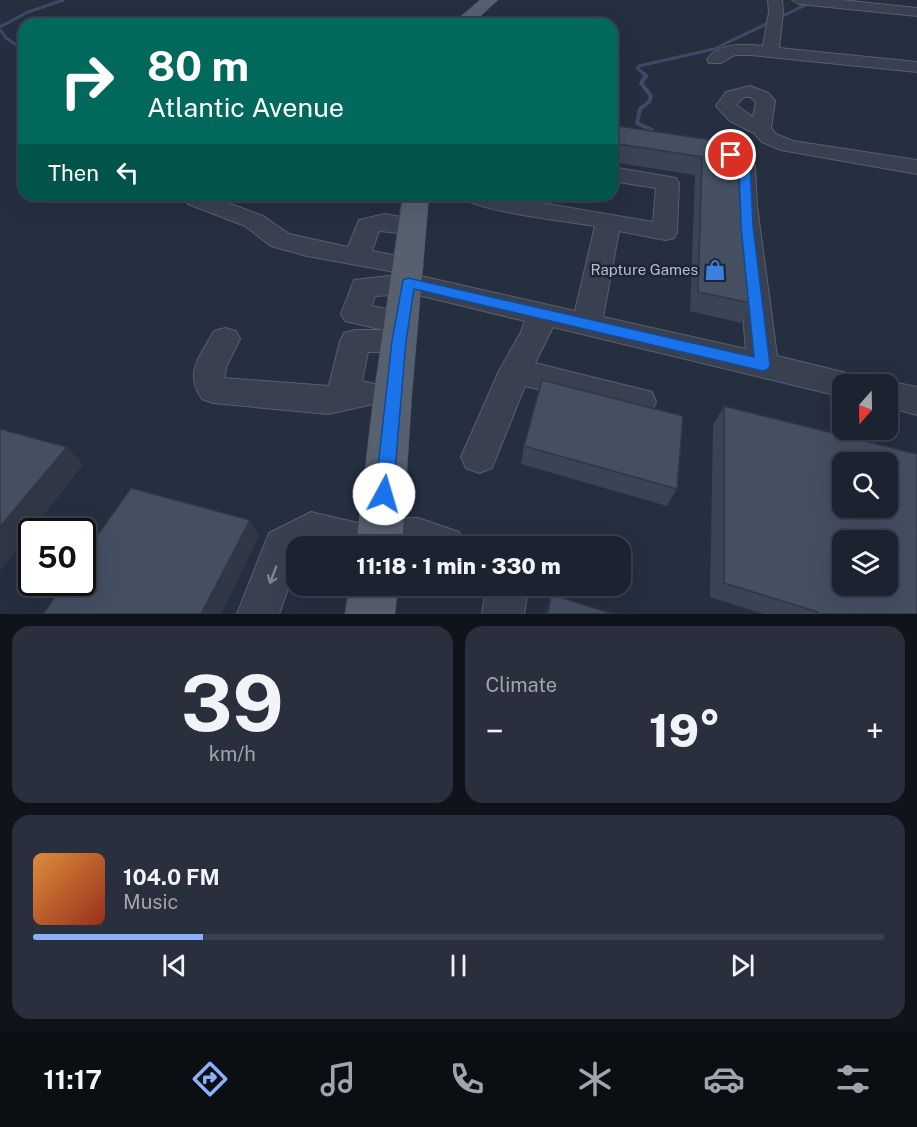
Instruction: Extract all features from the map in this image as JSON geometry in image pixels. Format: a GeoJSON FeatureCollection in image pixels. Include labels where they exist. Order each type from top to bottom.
{"type":"FeatureCollection","features":[{"type":"Feature","properties":{"kind":"main road"},"geometry":{"type":"LineString","coordinates":[[468,18],[490,0]]}},
{"type":"Feature","properties":{"kind":"main road"},"geometry":{"type":"LineString","coordinates":[[377,536],[414,210]]}},
{"type":"Feature","properties":{"kind":"main road"},"geometry":{"type":"LineString","coordinates":[[370,614],[372,596]]}},
{"type":"Feature","properties":{"kind":"street"},"geometry":{"type":"LineString","coordinates":[[770,52],[776,12],[775,0]]}},
{"type":"Feature","properties":{"kind":"street"},"geometry":{"type":"LineString","coordinates":[[799,0],[917,12]]}},
{"type":"Feature","properties":{"kind":"street"},"geometry":{"type":"LineString","coordinates":[[715,59],[732,50],[917,67]]}},
{"type":"Feature","properties":{"kind":"street"},"geometry":{"type":"LineString","coordinates":[[761,129],[769,138],[788,146],[917,167]]}},
{"type":"Feature","properties":{"kind":"street"},"geometry":{"type":"LineString","coordinates":[[682,148],[731,155],[741,161],[744,166],[748,242],[763,365]]}},
{"type":"Feature","properties":{"kind":"street"},"geometry":{"type":"LineString","coordinates":[[491,201],[664,232],[668,183],[618,175]]}},
{"type":"Feature","properties":{"kind":"street"},"geometry":{"type":"LineString","coordinates":[[202,201],[254,220],[280,240],[357,258],[408,278],[542,314],[832,381]]}},
{"type":"Feature","properties":{"kind":"street"},"geometry":{"type":"LineString","coordinates":[[357,258],[368,225],[385,222],[414,210]]}},
{"type":"Feature","properties":{"kind":"street"},"geometry":{"type":"LineString","coordinates":[[587,324],[608,221]]}},
{"type":"Feature","properties":{"kind":"street"},"geometry":{"type":"LineString","coordinates":[[401,332],[355,314],[364,287],[408,278]]}},
{"type":"Feature","properties":{"kind":"street"},"geometry":{"type":"LineString","coordinates":[[479,457],[542,314]]}},
{"type":"Feature","properties":{"kind":"street"},"geometry":{"type":"LineString","coordinates":[[352,394],[344,390],[355,341],[401,332]]}},
{"type":"Feature","properties":{"kind":"street"},"geometry":{"type":"LineString","coordinates":[[225,339],[206,378],[207,386],[213,390],[328,400],[352,394],[393,393]]}},
{"type":"Feature","properties":{"kind":"street"},"geometry":{"type":"LineString","coordinates":[[515,371],[640,402]]}},
{"type":"Feature","properties":{"kind":"street"},"geometry":{"type":"LineString","coordinates":[[898,396],[917,401]]}},
{"type":"Feature","properties":{"kind":"street"},"geometry":{"type":"LineString","coordinates":[[300,536],[311,531],[325,536]]}},
{"type":"Feature","properties":{"kind":"street"},"geometry":{"type":"LineString","coordinates":[[258,614],[283,547],[286,545]]}},
{"type":"Feature","properties":{"kind":"street"},"geometry":{"type":"LineString","coordinates":[[503,614],[506,596]]}},
{"type":"Feature","properties":{"kind":"building"},"geometry":{"type":"Polygon","coordinates":[[[618,126],[732,143],[738,149],[739,187],[751,303],[698,292],[702,157],[618,144],[618,126]]]}},
{"type":"Feature","properties":{"kind":"building"},"geometry":{"type":"Polygon","coordinates":[[[542,380],[683,416],[677,489],[524,446],[542,380]]]}},
{"type":"Feature","properties":{"kind":"building"},"geometry":{"type":"Polygon","coordinates":[[[724,406],[832,433],[832,440],[861,440],[917,454],[917,614],[818,614],[818,612],[724,583],[724,406]]]}},
{"type":"Feature","properties":{"kind":"building"},"geometry":{"type":"Polygon","coordinates":[[[0,429],[67,447],[0,527],[0,429]]]}},
{"type":"Feature","properties":{"kind":"building"},"geometry":{"type":"Polygon","coordinates":[[[131,488],[250,520],[201,614],[43,614],[55,596],[96,596],[96,537],[131,488]]]}},
{"type":"Feature","properties":{"kind":"building"},"geometry":{"type":"Polygon","coordinates":[[[551,596],[557,596],[613,614],[548,614],[551,596]]]}},
{"type":"Feature","properties":{"kind":"waterway"},"geometry":{"type":"LineString","coordinates":[[0,27],[28,12],[63,0]]}},
{"type":"Feature","properties":{"kind":"waterway"},"geometry":{"type":"LineString","coordinates":[[645,75],[637,68],[639,66],[714,49],[816,0]]}},
{"type":"Feature","properties":{"kind":"waterway"},"geometry":{"type":"LineString","coordinates":[[0,30],[6,38],[18,46]]}},
{"type":"Feature","properties":{"kind":"waterway"},"geometry":{"type":"LineString","coordinates":[[645,75],[641,83],[651,96],[649,102],[640,109],[637,123],[652,130]]}},
{"type":"Feature","properties":{"kind":"place","name":"Rapture Games"},"geometry":{"type":"Point","coordinates":[715,270]}},
{"type":"Feature","properties":{"kind":"route"},"geometry":{"type":"LineString","coordinates":[[384,494],[393,393],[408,283],[763,365],[745,206],[744,166],[741,161],[731,155]]}}]}
